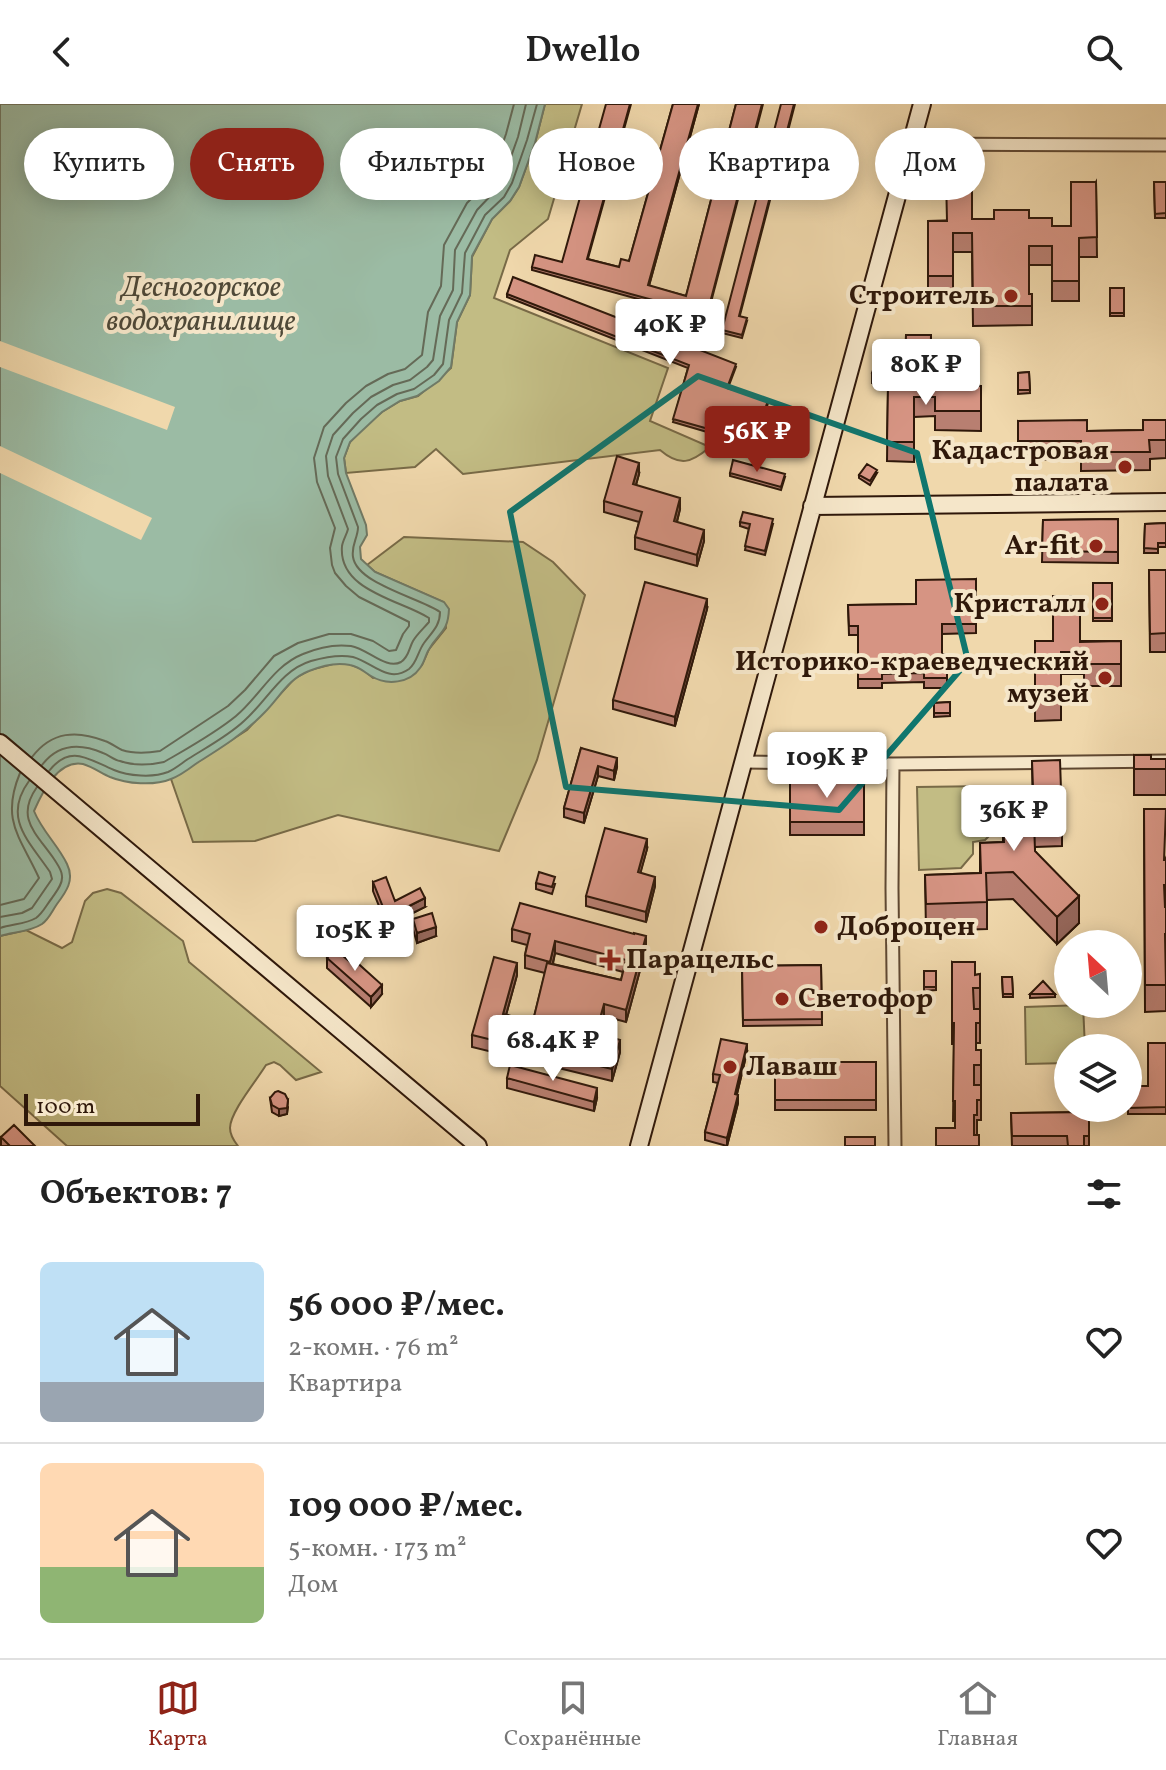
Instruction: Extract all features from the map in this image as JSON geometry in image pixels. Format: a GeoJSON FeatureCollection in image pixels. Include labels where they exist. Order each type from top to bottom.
{"type":"FeatureCollection","features":[{"type":"Feature","properties":{"kind":"street"},"geometry":{"type":"LineString","coordinates":[[915,128],[922,104]]}},
{"type":"Feature","properties":{"kind":"street"},"geometry":{"type":"LineString","coordinates":[[985,144],[1166,145]]}},
{"type":"Feature","properties":{"kind":"street"},"geometry":{"type":"LineString","coordinates":[[639,1146],[896,200]]}},
{"type":"Feature","properties":{"kind":"street"},"geometry":{"type":"LineString","coordinates":[[812,506],[1166,502]]}},
{"type":"Feature","properties":{"kind":"street"},"geometry":{"type":"LineString","coordinates":[[0,743],[478,1146]]}},
{"type":"Feature","properties":{"kind":"street"},"geometry":{"type":"LineString","coordinates":[[743,762],[1166,761]]}},
{"type":"Feature","properties":{"kind":"street"},"geometry":{"type":"LineString","coordinates":[[893,764],[895,1146]]}},
{"type":"Feature","properties":{"kind":"highlighted area"},"geometry":{"type":"Polygon","coordinates":[[[698,376],[917,453],[968,661],[839,810],[566,787],[510,512],[698,376]]]}},
{"type":"Feature","properties":{"kind":"shaded area"},"geometry":{"type":"Polygon","coordinates":[[[545,104],[582,104],[575,128],[539,128],[545,104]]]}},
{"type":"Feature","properties":{"kind":"shaded area"},"geometry":{"type":"Polygon","coordinates":[[[529,160],[529,200],[554,200],[548,219],[510,250],[494,298],[668,368],[650,421],[710,447],[685,461],[674,459],[660,450],[463,474],[436,449],[415,467],[346,473],[344,458],[350,442],[366,425],[400,401],[418,396],[451,368],[457,322],[470,295],[472,257],[492,219],[513,200],[529,160]]]}},
{"type":"Feature","properties":{"kind":"shaded area"},"geometry":{"type":"Polygon","coordinates":[[[404,537],[523,542],[553,562],[585,595],[537,760],[499,851],[338,815],[255,841],[193,842],[171,779],[247,730],[295,678],[333,664],[349,664],[373,678],[422,665],[429,649],[446,628],[443,602],[375,572],[367,565],[404,537]]]}},
{"type":"Feature","properties":{"kind":"shaded area"},"geometry":{"type":"Polygon","coordinates":[[[989,786],[990,835],[985,840],[973,842],[973,854],[961,868],[919,870],[917,787],[989,786]]]}},
{"type":"Feature","properties":{"kind":"shaded area"},"geometry":{"type":"Polygon","coordinates":[[[107,889],[121,893],[183,941],[189,962],[321,1072],[296,1080],[274,1062],[266,1065],[231,1121],[231,1133],[238,1146],[67,1146],[0,1086],[0,936],[26,930],[62,948],[72,942],[85,901],[93,893],[107,889]]]}},
{"type":"Feature","properties":{"kind":"shaded area"},"geometry":{"type":"Polygon","coordinates":[[[1054,1006],[1054,1018],[1084,1018],[1084,1034],[1054,1034],[1054,1063],[1026,1064],[1025,1007],[1054,1006]]]}},
{"type":"Feature","properties":{"kind":"water","name":"Десногорское водохранилище"},"geometry":{"type":"Polygon","coordinates":[[[0,104],[545,104],[539,128],[529,128],[529,160],[513,196],[513,128],[340,128],[340,200],[511,200],[492,219],[472,256],[470,295],[457,322],[451,367],[439,381],[417,396],[400,401],[382,412],[350,442],[344,458],[346,473],[366,525],[367,535],[360,547],[361,559],[375,572],[444,602],[449,609],[445,628],[421,666],[410,677],[391,682],[345,664],[329,665],[302,674],[241,733],[181,774],[164,781],[132,783],[83,764],[66,767],[52,779],[34,811],[67,864],[70,875],[68,886],[42,924],[0,936],[0,104]]]}},
{"type":"Feature","properties":{"kind":"pier"},"geometry":{"type":"Polygon","coordinates":[[[0,341],[175,407],[167,430],[0,367],[0,341]]]}},
{"type":"Feature","properties":{"kind":"pier"},"geometry":{"type":"Polygon","coordinates":[[[0,446],[152,518],[141,540],[0,473],[0,446]]]}},
{"type":"Feature","properties":{"kind":"building"},"geometry":{"type":"Polygon","coordinates":[[[606,104],[630,104],[623,128],[599,128],[606,104]]]}},
{"type":"Feature","properties":{"kind":"building"},"geometry":{"type":"Polygon","coordinates":[[[673,104],[698,104],[691,128],[679,128],[679,173],[648,285],[686,296],[711,200],[737,200],[705,322],[681,316],[682,308],[532,267],[535,255],[562,262],[579,200],[603,200],[587,259],[619,267],[621,259],[629,261],[646,200],[663,200],[663,140],[673,104]]]}},
{"type":"Feature","properties":{"kind":"building"},"geometry":{"type":"Polygon","coordinates":[[[736,104],[762,104],[756,128],[730,128],[736,104]]]}},
{"type":"Feature","properties":{"kind":"building"},"geometry":{"type":"Polygon","coordinates":[[[781,104],[794,104],[788,128],[775,128],[781,104]]]}},
{"type":"Feature","properties":{"kind":"building"},"geometry":{"type":"Polygon","coordinates":[[[1071,182],[1096,182],[1097,237],[1079,238],[1079,281],[1052,281],[1052,246],[1029,246],[1032,306],[973,306],[972,233],[953,233],[953,276],[928,276],[928,221],[947,221],[947,200],[972,200],[972,219],[994,219],[994,210],[1029,210],[1029,218],[1052,218],[1052,226],[1071,226],[1071,182]]]}},
{"type":"Feature","properties":{"kind":"building"},"geometry":{"type":"Polygon","coordinates":[[[1154,182],[1166,182],[1166,213],[1155,214],[1154,182]]]}},
{"type":"Feature","properties":{"kind":"building"},"geometry":{"type":"Polygon","coordinates":[[[756,200],[769,200],[739,316],[747,318],[742,335],[722,330],[756,200]]]}},
{"type":"Feature","properties":{"kind":"building"},"geometry":{"type":"Polygon","coordinates":[[[513,277],[736,364],[727,388],[768,400],[755,442],[673,419],[689,365],[507,294],[513,277]]]}},
{"type":"Feature","properties":{"kind":"building"},"geometry":{"type":"Polygon","coordinates":[[[1110,288],[1124,288],[1124,313],[1110,313],[1110,288]]]}},
{"type":"Feature","properties":{"kind":"building"},"geometry":{"type":"Polygon","coordinates":[[[906,335],[931,335],[930,376],[905,367],[906,335]]]}},
{"type":"Feature","properties":{"kind":"building"},"geometry":{"type":"Polygon","coordinates":[[[877,359],[888,362],[883,377],[872,373],[877,359]]]}},
{"type":"Feature","properties":{"kind":"building"},"geometry":{"type":"Polygon","coordinates":[[[1029,372],[1030,390],[1018,390],[1018,373],[1029,372]]]}},
{"type":"Feature","properties":{"kind":"building"},"geometry":{"type":"Polygon","coordinates":[[[949,385],[981,386],[981,411],[935,411],[935,397],[914,397],[914,442],[887,442],[888,387],[948,388],[949,385]]]}},
{"type":"Feature","properties":{"kind":"building"},"geometry":{"type":"Polygon","coordinates":[[[1087,420],[1087,431],[1143,430],[1143,420],[1166,420],[1166,440],[1149,440],[1150,452],[1081,452],[1081,441],[1018,441],[1018,421],[1087,420]]]}},
{"type":"Feature","properties":{"kind":"building"},"geometry":{"type":"Polygon","coordinates":[[[617,456],[639,463],[633,484],[680,498],[674,521],[704,530],[697,555],[635,537],[642,512],[604,501],[617,456]]]}},
{"type":"Feature","properties":{"kind":"building"},"geometry":{"type":"Polygon","coordinates":[[[733,460],[785,474],[781,487],[730,473],[733,460]]]}},
{"type":"Feature","properties":{"kind":"building"},"geometry":{"type":"Polygon","coordinates":[[[867,464],[877,470],[870,481],[859,475],[867,464]]]}},
{"type":"Feature","properties":{"kind":"building"},"geometry":{"type":"Polygon","coordinates":[[[743,512],[773,519],[765,551],[745,546],[750,524],[740,522],[743,512]]]}},
{"type":"Feature","properties":{"kind":"building"},"geometry":{"type":"Polygon","coordinates":[[[1118,519],[1118,552],[1042,551],[1043,520],[1118,519]]]}},
{"type":"Feature","properties":{"kind":"building"},"geometry":{"type":"Polygon","coordinates":[[[1166,523],[1166,543],[1158,543],[1158,549],[1144,548],[1145,524],[1166,523]]]}},
{"type":"Feature","properties":{"kind":"building"},"geometry":{"type":"Polygon","coordinates":[[[1149,570],[1166,570],[1166,633],[1150,634],[1149,570]]]}},
{"type":"Feature","properties":{"kind":"building"},"geometry":{"type":"Polygon","coordinates":[[[976,579],[976,624],[942,624],[942,654],[947,654],[947,678],[924,678],[924,673],[882,674],[882,679],[858,679],[858,626],[849,626],[848,605],[916,604],[916,580],[976,579]]]}},
{"type":"Feature","properties":{"kind":"building"},"geometry":{"type":"Polygon","coordinates":[[[645,582],[707,599],[675,717],[613,700],[645,582]]]}},
{"type":"Feature","properties":{"kind":"building","name":"Кристалл"},"geometry":{"type":"Polygon","coordinates":[[[1093,583],[1112,583],[1112,618],[1093,618],[1093,583]]]}},
{"type":"Feature","properties":{"kind":"building"},"geometry":{"type":"Polygon","coordinates":[[[1053,596],[1080,596],[1080,642],[1121,641],[1121,664],[1084,664],[1084,652],[1061,652],[1061,698],[1035,698],[1035,641],[1053,641],[1053,596]]]}},
{"type":"Feature","properties":{"kind":"building"},"geometry":{"type":"Polygon","coordinates":[[[950,702],[950,713],[934,713],[934,703],[950,702]]]}},
{"type":"Feature","properties":{"kind":"building"},"geometry":{"type":"Polygon","coordinates":[[[581,748],[617,758],[614,771],[598,766],[584,813],[564,808],[581,748]]]}},
{"type":"Feature","properties":{"kind":"building"},"geometry":{"type":"Polygon","coordinates":[[[1134,755],[1166,759],[1166,769],[1134,769],[1134,755]]]}},
{"type":"Feature","properties":{"kind":"building"},"geometry":{"type":"Polygon","coordinates":[[[1060,760],[1062,819],[1034,820],[1035,851],[1079,896],[1057,917],[1013,872],[986,873],[987,902],[926,904],[925,875],[981,873],[980,843],[1004,842],[1003,816],[1034,815],[1032,761],[1060,760]]]}},
{"type":"Feature","properties":{"kind":"building"},"geometry":{"type":"Polygon","coordinates":[[[864,777],[864,822],[790,822],[790,778],[864,777]]]}},
{"type":"Feature","properties":{"kind":"building"},"geometry":{"type":"Polygon","coordinates":[[[1144,809],[1166,809],[1166,985],[1145,985],[1144,809]]]}},
{"type":"Feature","properties":{"kind":"building"},"geometry":{"type":"Polygon","coordinates":[[[605,828],[647,839],[638,872],[655,877],[646,912],[586,896],[605,828]]]}},
{"type":"Feature","properties":{"kind":"building"},"geometry":{"type":"Polygon","coordinates":[[[539,872],[555,877],[552,887],[536,883],[539,872]]]}},
{"type":"Feature","properties":{"kind":"building"},"geometry":{"type":"Polygon","coordinates":[[[386,877],[395,901],[420,888],[425,898],[387,917],[373,882],[386,877]]]}},
{"type":"Feature","properties":{"kind":"building"},"geometry":{"type":"Polygon","coordinates":[[[520,903],[646,936],[626,1010],[604,1004],[596,1033],[620,1040],[612,1069],[472,1035],[494,957],[517,963],[503,1014],[533,1021],[547,963],[621,980],[626,960],[555,941],[550,962],[525,955],[530,934],[512,929],[520,903]]]}},
{"type":"Feature","properties":{"kind":"building"},"geometry":{"type":"Polygon","coordinates":[[[432,913],[436,927],[417,933],[413,919],[432,913]]]}},
{"type":"Feature","properties":{"kind":"building"},"geometry":{"type":"Polygon","coordinates":[[[335,949],[350,962],[353,959],[382,985],[371,997],[327,958],[335,949]]]}},
{"type":"Feature","properties":{"kind":"building"},"geometry":{"type":"Polygon","coordinates":[[[952,962],[975,962],[975,975],[980,974],[980,988],[973,988],[974,1009],[980,1009],[980,1023],[976,1023],[976,1050],[981,1050],[981,1065],[974,1065],[974,1085],[981,1085],[981,1100],[977,1100],[977,1115],[974,1115],[974,1135],[979,1135],[979,1146],[936,1146],[936,1128],[955,1128],[952,962]]]}},
{"type":"Feature","properties":{"kind":"building","name":"Светофор"},"geometry":{"type":"Polygon","coordinates":[[[821,965],[822,1019],[743,1020],[742,966],[821,965]]]}},
{"type":"Feature","properties":{"kind":"building"},"geometry":{"type":"Polygon","coordinates":[[[924,971],[936,971],[936,987],[924,987],[924,971]]]}},
{"type":"Feature","properties":{"kind":"building"},"geometry":{"type":"Polygon","coordinates":[[[1002,977],[1012,977],[1013,994],[1003,994],[1002,977]]]}},
{"type":"Feature","properties":{"kind":"building"},"geometry":{"type":"Polygon","coordinates":[[[1043,981],[1054,993],[1054,994],[1030,994],[1043,981]]]}},
{"type":"Feature","properties":{"kind":"building"},"geometry":{"type":"Polygon","coordinates":[[[721,1039],[747,1044],[727,1138],[705,1132],[720,1075],[713,1074],[721,1039]]]}},
{"type":"Feature","properties":{"kind":"building"},"geometry":{"type":"Polygon","coordinates":[[[1148,1043],[1166,1043],[1166,1107],[1142,1108],[1142,1086],[1148,1086],[1148,1043]]]}},
{"type":"Feature","properties":{"kind":"building"},"geometry":{"type":"Polygon","coordinates":[[[775,1062],[876,1062],[876,1100],[775,1100],[775,1062]]]}},
{"type":"Feature","properties":{"kind":"building"},"geometry":{"type":"Polygon","coordinates":[[[510,1065],[597,1088],[594,1102],[507,1078],[510,1065]]]}},
{"type":"Feature","properties":{"kind":"building"},"geometry":{"type":"Polygon","coordinates":[[[278,1091],[285,1094],[287,1108],[279,1109],[272,1105],[270,1098],[278,1091]]]}},
{"type":"Feature","properties":{"kind":"building"},"geometry":{"type":"Polygon","coordinates":[[[1054,1112],[1054,1122],[1089,1122],[1089,1136],[1084,1136],[1084,1146],[1068,1146],[1067,1136],[1012,1136],[1011,1113],[1054,1112]]]}},
{"type":"Feature","properties":{"kind":"building"},"geometry":{"type":"Polygon","coordinates":[[[14,1125],[35,1146],[10,1146],[1,1137],[14,1125]]]}},
{"type":"Feature","properties":{"kind":"building"},"geometry":{"type":"Polygon","coordinates":[[[845,1137],[875,1137],[875,1146],[845,1146],[845,1137]]]}},
{"type":"Feature","properties":{"kind":"place","name":"Строитель"},"geometry":{"type":"Point","coordinates":[1011,296]}},
{"type":"Feature","properties":{"kind":"place","name":"Кадастровая палата"},"geometry":{"type":"Point","coordinates":[1125,467]}},
{"type":"Feature","properties":{"kind":"place","name":"Ar-fit"},"geometry":{"type":"Point","coordinates":[1096,546]}},
{"type":"Feature","properties":{"kind":"place","name":"Кристалл"},"geometry":{"type":"Point","coordinates":[1102,604]}},
{"type":"Feature","properties":{"kind":"place","name":"Историко-краеведческий музей"},"geometry":{"type":"Point","coordinates":[1105,678]}},
{"type":"Feature","properties":{"kind":"place","name":"Доброцен"},"geometry":{"type":"Point","coordinates":[821,927]}},
{"type":"Feature","properties":{"kind":"place","name":"Парацельс"},"geometry":{"type":"Point","coordinates":[610,960]}},
{"type":"Feature","properties":{"kind":"place","name":"Светофор"},"geometry":{"type":"Point","coordinates":[782,999]}},
{"type":"Feature","properties":{"kind":"place","name":"Лаваш"},"geometry":{"type":"Point","coordinates":[730,1067]}}]}
